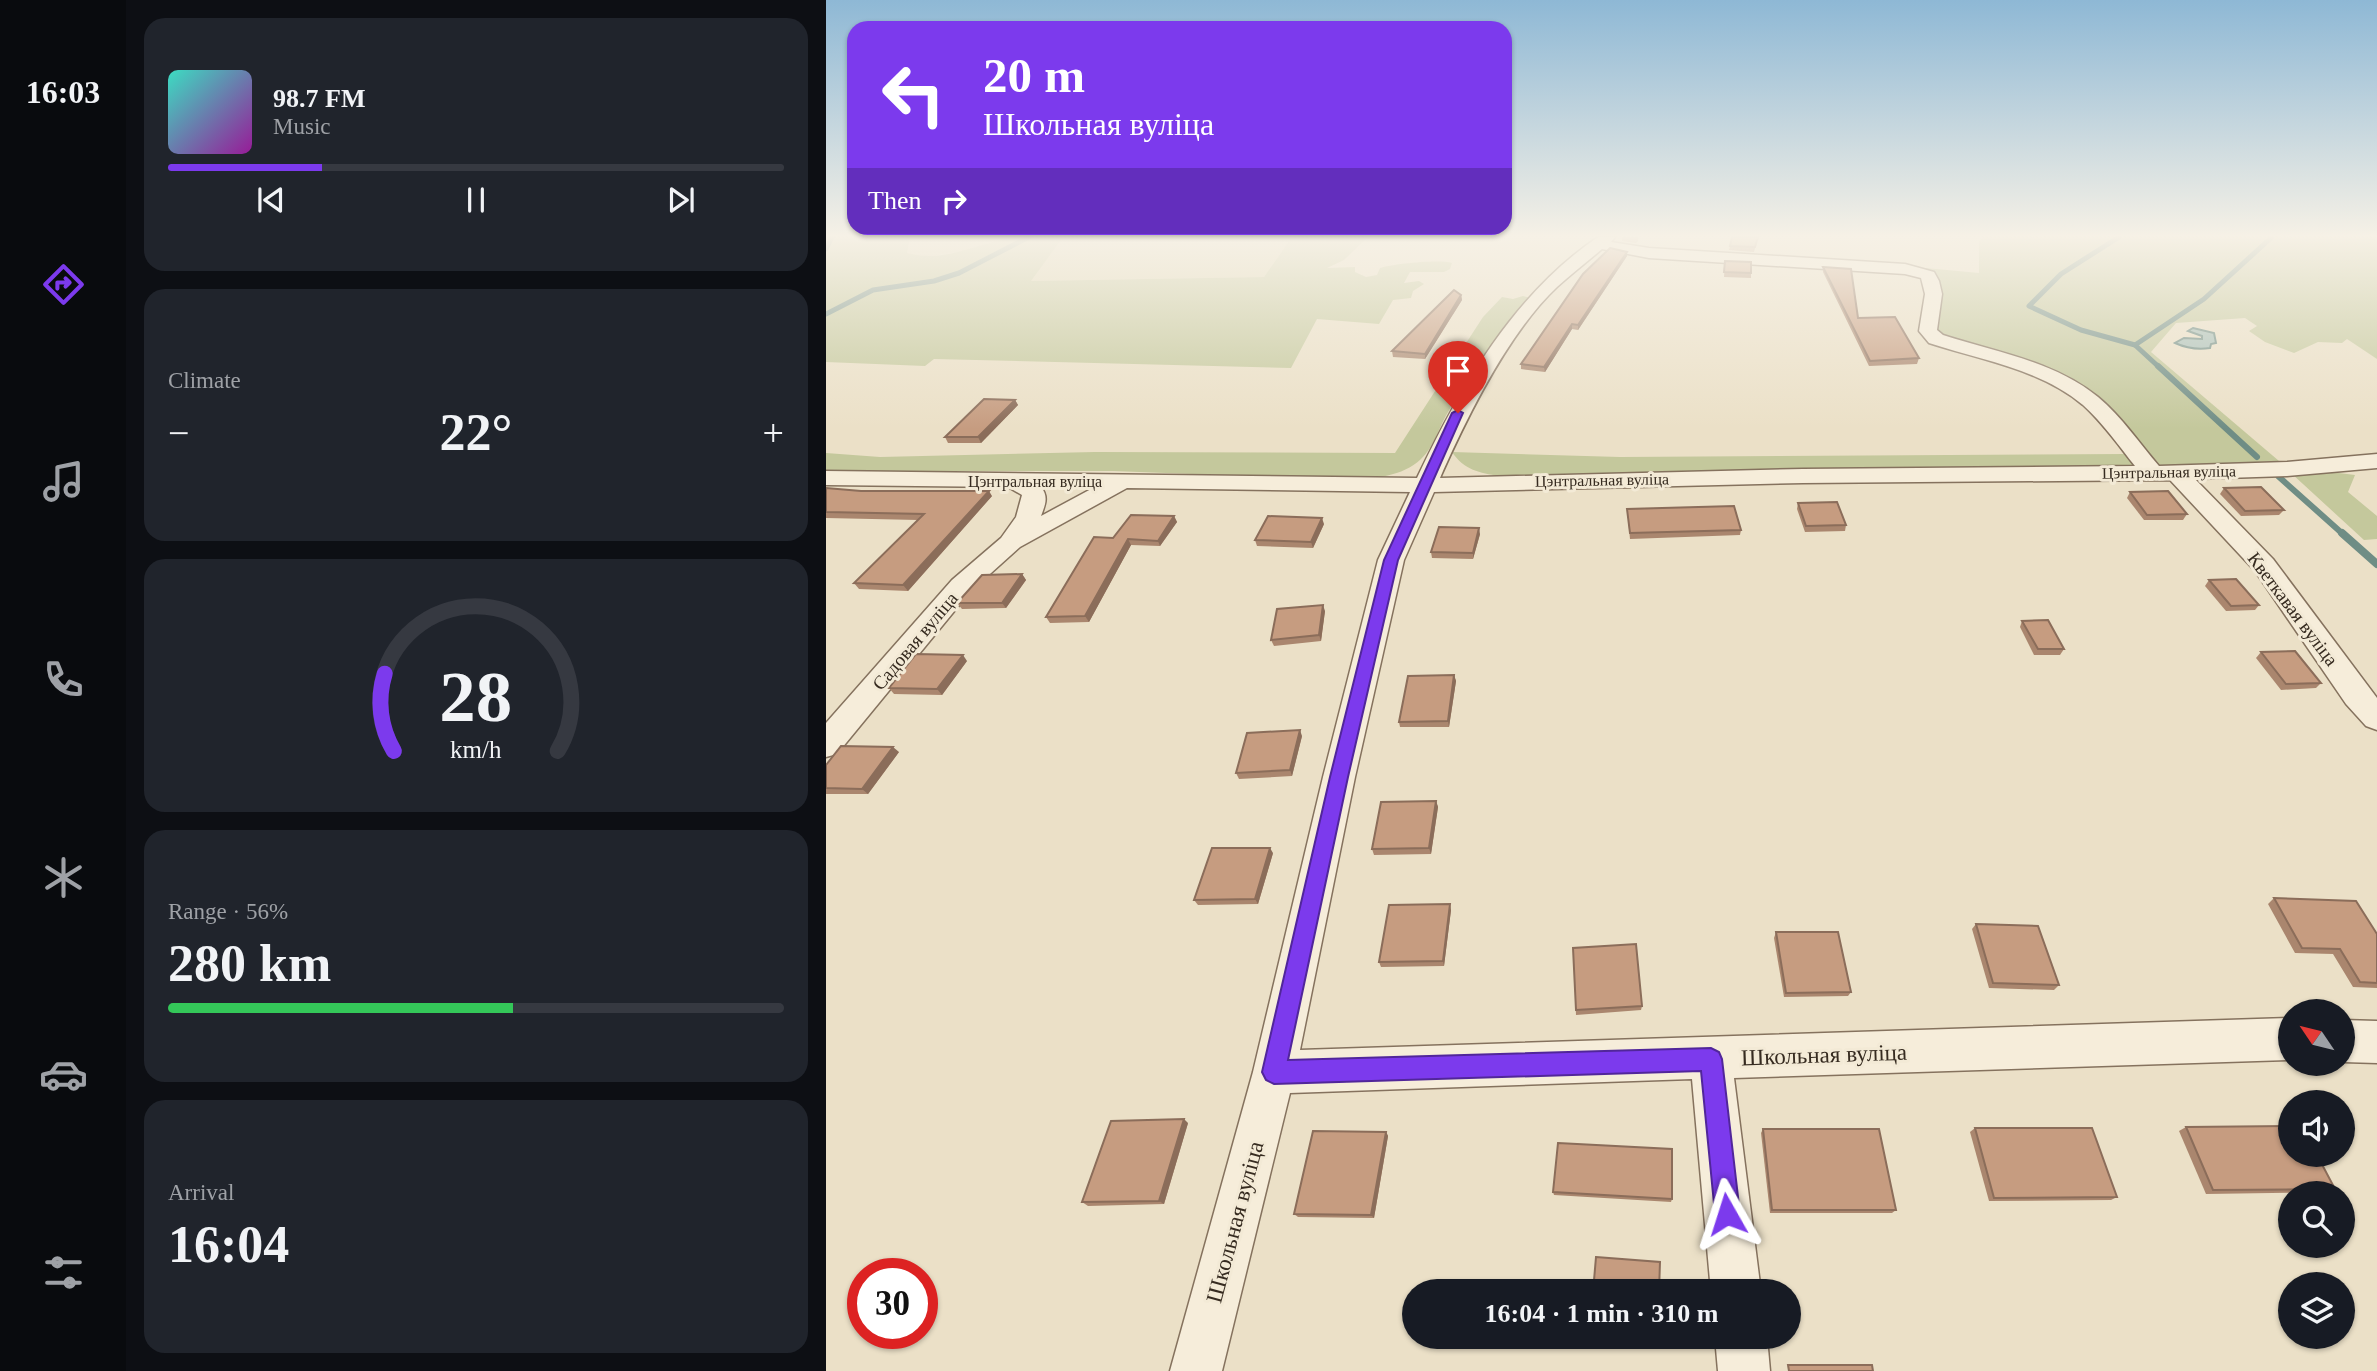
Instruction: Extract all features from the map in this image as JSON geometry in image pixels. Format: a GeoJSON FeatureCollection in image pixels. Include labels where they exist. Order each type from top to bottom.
{"type":"FeatureCollection","features":[{"type":"Feature","properties":{"kind":"street","name":"Школьная вуліца"},"geometry":{"type":"LineString","coordinates":[[1196,1371],[1274,1072],[1339,777],[1391,560],[1458,413],[1522,315],[1535,301]]}},
{"type":"Feature","properties":{"kind":"street","name":"Кветкавая вуліца"},"geometry":{"type":"LineString","coordinates":[[1932,301],[1928,331],[1936,339],[2007,359],[2073,388],[2092,402],[2264,565],[2357,696],[2377,718]]}},
{"type":"Feature","properties":{"kind":"street","name":"Цэнтральная вуліца"},"geometry":{"type":"LineString","coordinates":[[826,478],[1427,485],[1789,476],[2164,473],[2287,469],[2377,461]]}},
{"type":"Feature","properties":{"kind":"street","name":"Садовая вуліца"},"geometry":{"type":"LineString","coordinates":[[1010,544],[1028,518],[1034,502],[1034,494],[1029,488],[1014,481]]}},
{"type":"Feature","properties":{"kind":"street","name":"Садовая вуліца"},"geometry":{"type":"LineString","coordinates":[[826,745],[961,586],[1010,544],[1092,496],[1127,481]]}},
{"type":"Feature","properties":{"kind":"street","name":"Школьная вуліца"},"geometry":{"type":"LineString","coordinates":[[1274,1072],[2278,1039]]}},
{"type":"Feature","properties":{"kind":"street"},"geometry":{"type":"LineString","coordinates":[[2356,1041],[2377,1042]]}},
{"type":"Feature","properties":{"kind":"street"},"geometry":{"type":"LineString","coordinates":[[1711,1059],[1735,1279]]}},
{"type":"Feature","properties":{"kind":"street"},"geometry":{"type":"LineString","coordinates":[[1742,1349],[1744,1371]]}},
{"type":"Feature","properties":{"kind":"green space"},"geometry":{"type":"Polygon","coordinates":[[[826,301],[1392,301],[1379,324],[1317,319],[1291,368],[934,359],[925,366],[826,362],[826,301]]]}},
{"type":"Feature","properties":{"kind":"green space"},"geometry":{"type":"Polygon","coordinates":[[[1498,301],[1528,301],[1466,383],[1426,454],[1414,465],[1388,476],[1350,480],[1113,471],[826,471],[826,453],[880,457],[1095,452],[1395,453],[1483,317],[1498,301]]]}},
{"type":"Feature","properties":{"kind":"green space"},"geometry":{"type":"Polygon","coordinates":[[[1936,301],[2377,301],[2377,359],[2347,339],[2342,343],[2318,342],[2294,353],[2265,342],[2249,331],[2257,326],[2245,318],[2176,323],[2151,352],[2279,461],[2159,467],[2098,402],[1952,342],[1933,329],[1936,301]]]}},
{"type":"Feature","properties":{"kind":"green space"},"geometry":{"type":"Polygon","coordinates":[[[1452,452],[1620,457],[2126,454],[2133,457],[2137,466],[1499,476],[1467,467],[1452,452]]]}},
{"type":"Feature","properties":{"kind":"green space"},"geometry":{"type":"Polygon","coordinates":[[[2323,471],[2355,475],[2348,492],[2377,516],[2377,539],[2364,540],[2291,473],[2323,471]]]}},
{"type":"Feature","properties":{"kind":"water"},"geometry":{"type":"Polygon","coordinates":[[[2193,328],[2214,333],[2216,343],[2211,344],[2210,348],[2201,349],[2175,343],[2184,338],[2202,339],[2202,336],[2188,331],[2193,328]]]}},
{"type":"Feature","properties":{"kind":"building"},"geometry":{"type":"Polygon","coordinates":[[[1443,301],[1457,301],[1425,354],[1392,351],[1443,301]]]}},
{"type":"Feature","properties":{"kind":"building"},"geometry":{"type":"Polygon","coordinates":[[[1564,301],[1594,301],[1578,325],[1572,324],[1544,367],[1521,364],[1564,301]]]}},
{"type":"Feature","properties":{"kind":"building"},"geometry":{"type":"Polygon","coordinates":[[[1840,301],[1856,301],[1858,318],[1895,317],[1919,358],[1870,361],[1840,301]]]}},
{"type":"Feature","properties":{"kind":"building"},"geometry":{"type":"Polygon","coordinates":[[[984,399],[1015,400],[978,437],[945,437],[984,399]]]}},
{"type":"Feature","properties":{"kind":"building"},"geometry":{"type":"Polygon","coordinates":[[[2261,487],[2284,510],[2245,511],[2224,488],[2261,487]]]}},
{"type":"Feature","properties":{"kind":"building"},"geometry":{"type":"Polygon","coordinates":[[[826,488],[861,491],[989,491],[903,585],[854,583],[924,514],[826,512],[826,488]]]}},
{"type":"Feature","properties":{"kind":"building"},"geometry":{"type":"Polygon","coordinates":[[[2168,491],[2187,514],[2147,515],[2130,492],[2168,491]]]}},
{"type":"Feature","properties":{"kind":"building"},"geometry":{"type":"Polygon","coordinates":[[[1837,502],[1846,525],[1806,526],[1798,503],[1837,502]]]}},
{"type":"Feature","properties":{"kind":"building"},"geometry":{"type":"Polygon","coordinates":[[[1734,506],[1741,530],[1630,533],[1627,509],[1734,506]]]}},
{"type":"Feature","properties":{"kind":"building"},"geometry":{"type":"Polygon","coordinates":[[[1131,515],[1174,516],[1158,541],[1128,539],[1085,616],[1046,617],[1094,537],[1113,538],[1131,515]]]}},
{"type":"Feature","properties":{"kind":"building"},"geometry":{"type":"Polygon","coordinates":[[[1268,516],[1322,518],[1311,542],[1255,540],[1268,516]]]}},
{"type":"Feature","properties":{"kind":"building"},"geometry":{"type":"Polygon","coordinates":[[[1439,527],[1479,528],[1473,553],[1431,552],[1439,527]]]}},
{"type":"Feature","properties":{"kind":"building"},"geometry":{"type":"Polygon","coordinates":[[[1022,574],[1002,603],[957,603],[982,575],[1022,574]]]}},
{"type":"Feature","properties":{"kind":"building"},"geometry":{"type":"Polygon","coordinates":[[[2236,579],[2259,605],[2231,606],[2209,580],[2236,579]]]}},
{"type":"Feature","properties":{"kind":"building"},"geometry":{"type":"Polygon","coordinates":[[[1323,605],[1319,635],[1271,640],[1277,609],[1323,605]]]}},
{"type":"Feature","properties":{"kind":"building"},"geometry":{"type":"Polygon","coordinates":[[[2048,620],[2064,649],[2038,649],[2022,621],[2048,620]]]}},
{"type":"Feature","properties":{"kind":"building"},"geometry":{"type":"Polygon","coordinates":[[[2295,651],[2321,683],[2286,684],[2261,652],[2295,651]]]}},
{"type":"Feature","properties":{"kind":"building"},"geometry":{"type":"Polygon","coordinates":[[[916,654],[963,655],[937,689],[889,688],[916,654]]]}},
{"type":"Feature","properties":{"kind":"building"},"geometry":{"type":"Polygon","coordinates":[[[1454,675],[1448,721],[1399,722],[1408,676],[1454,675]]]}},
{"type":"Feature","properties":{"kind":"building"},"geometry":{"type":"Polygon","coordinates":[[[1300,730],[1290,770],[1236,773],[1247,733],[1300,730]]]}},
{"type":"Feature","properties":{"kind":"building"},"geometry":{"type":"Polygon","coordinates":[[[841,746],[893,747],[862,789],[826,788],[826,765],[841,746]]]}},
{"type":"Feature","properties":{"kind":"building"},"geometry":{"type":"Polygon","coordinates":[[[1436,801],[1429,848],[1372,849],[1381,802],[1436,801]]]}},
{"type":"Feature","properties":{"kind":"building"},"geometry":{"type":"Polygon","coordinates":[[[1212,848],[1270,848],[1255,899],[1194,900],[1212,848]]]}},
{"type":"Feature","properties":{"kind":"building"},"geometry":{"type":"Polygon","coordinates":[[[2274,898],[2356,901],[2377,934],[2377,983],[2360,982],[2340,949],[2302,948],[2274,898]]]}},
{"type":"Feature","properties":{"kind":"building"},"geometry":{"type":"Polygon","coordinates":[[[1450,904],[1443,961],[1379,962],[1389,905],[1450,904]]]}},
{"type":"Feature","properties":{"kind":"building"},"geometry":{"type":"Polygon","coordinates":[[[1976,924],[2038,926],[2059,985],[1993,983],[1976,924]]]}},
{"type":"Feature","properties":{"kind":"building"},"geometry":{"type":"Polygon","coordinates":[[[1776,932],[1838,932],[1851,992],[1786,993],[1776,932]]]}},
{"type":"Feature","properties":{"kind":"building"},"geometry":{"type":"Polygon","coordinates":[[[1636,944],[1642,1006],[1576,1010],[1573,948],[1636,944]]]}},
{"type":"Feature","properties":{"kind":"building"},"geometry":{"type":"Polygon","coordinates":[[[1184,1119],[1159,1201],[1082,1202],[1111,1121],[1184,1119]]]}},
{"type":"Feature","properties":{"kind":"building"},"geometry":{"type":"Polygon","coordinates":[[[2278,1126],[2278,1167],[2323,1167],[2331,1181],[2278,1181],[2278,1189],[2213,1190],[2186,1127],[2278,1126]]]}},
{"type":"Feature","properties":{"kind":"building"},"geometry":{"type":"Polygon","coordinates":[[[1975,1128],[2092,1128],[2117,1197],[1994,1198],[1975,1128]]]}},
{"type":"Feature","properties":{"kind":"building"},"geometry":{"type":"Polygon","coordinates":[[[1763,1129],[1879,1129],[1896,1210],[1772,1210],[1763,1129]]]}},
{"type":"Feature","properties":{"kind":"building"},"geometry":{"type":"Polygon","coordinates":[[[1313,1131],[1386,1132],[1371,1215],[1294,1214],[1313,1131]]]}},
{"type":"Feature","properties":{"kind":"building"},"geometry":{"type":"Polygon","coordinates":[[[1558,1143],[1672,1149],[1672,1199],[1553,1192],[1558,1143]]]}},
{"type":"Feature","properties":{"kind":"building"},"geometry":{"type":"Polygon","coordinates":[[[1596,1257],[1660,1262],[1659,1279],[1594,1279],[1596,1257]]]}},
{"type":"Feature","properties":{"kind":"building"},"geometry":{"type":"Polygon","coordinates":[[[1788,1365],[1872,1365],[1873,1371],[1789,1371],[1788,1365]]]}},
{"type":"Feature","properties":{"kind":"waterway"},"geometry":{"type":"LineString","coordinates":[[826,314],[851,301]]}},
{"type":"Feature","properties":{"kind":"waterway"},"geometry":{"type":"LineString","coordinates":[[2034,301],[2029,306],[2081,330],[2135,345]]}},
{"type":"Feature","properties":{"kind":"waterway"},"geometry":{"type":"LineString","coordinates":[[2135,345],[2201,301]]}},
{"type":"Feature","properties":{"kind":"waterway"},"geometry":{"type":"LineString","coordinates":[[2135,345],[2160,368]]}},
{"type":"Feature","properties":{"kind":"waterway"},"geometry":{"type":"LineString","coordinates":[[2158,366],[2257,457]]}},
{"type":"Feature","properties":{"kind":"waterway"},"geometry":{"type":"LineString","coordinates":[[2278,476],[2344,535]]}},
{"type":"Feature","properties":{"kind":"waterway"},"geometry":{"type":"LineString","coordinates":[[2342,533],[2377,564]]}},
{"type":"Feature","properties":{"kind":"route"},"geometry":{"type":"LineString","coordinates":[[1458,413],[1391,560],[1339,777],[1274,1072],[1711,1059],[1727,1214]]}}]}
